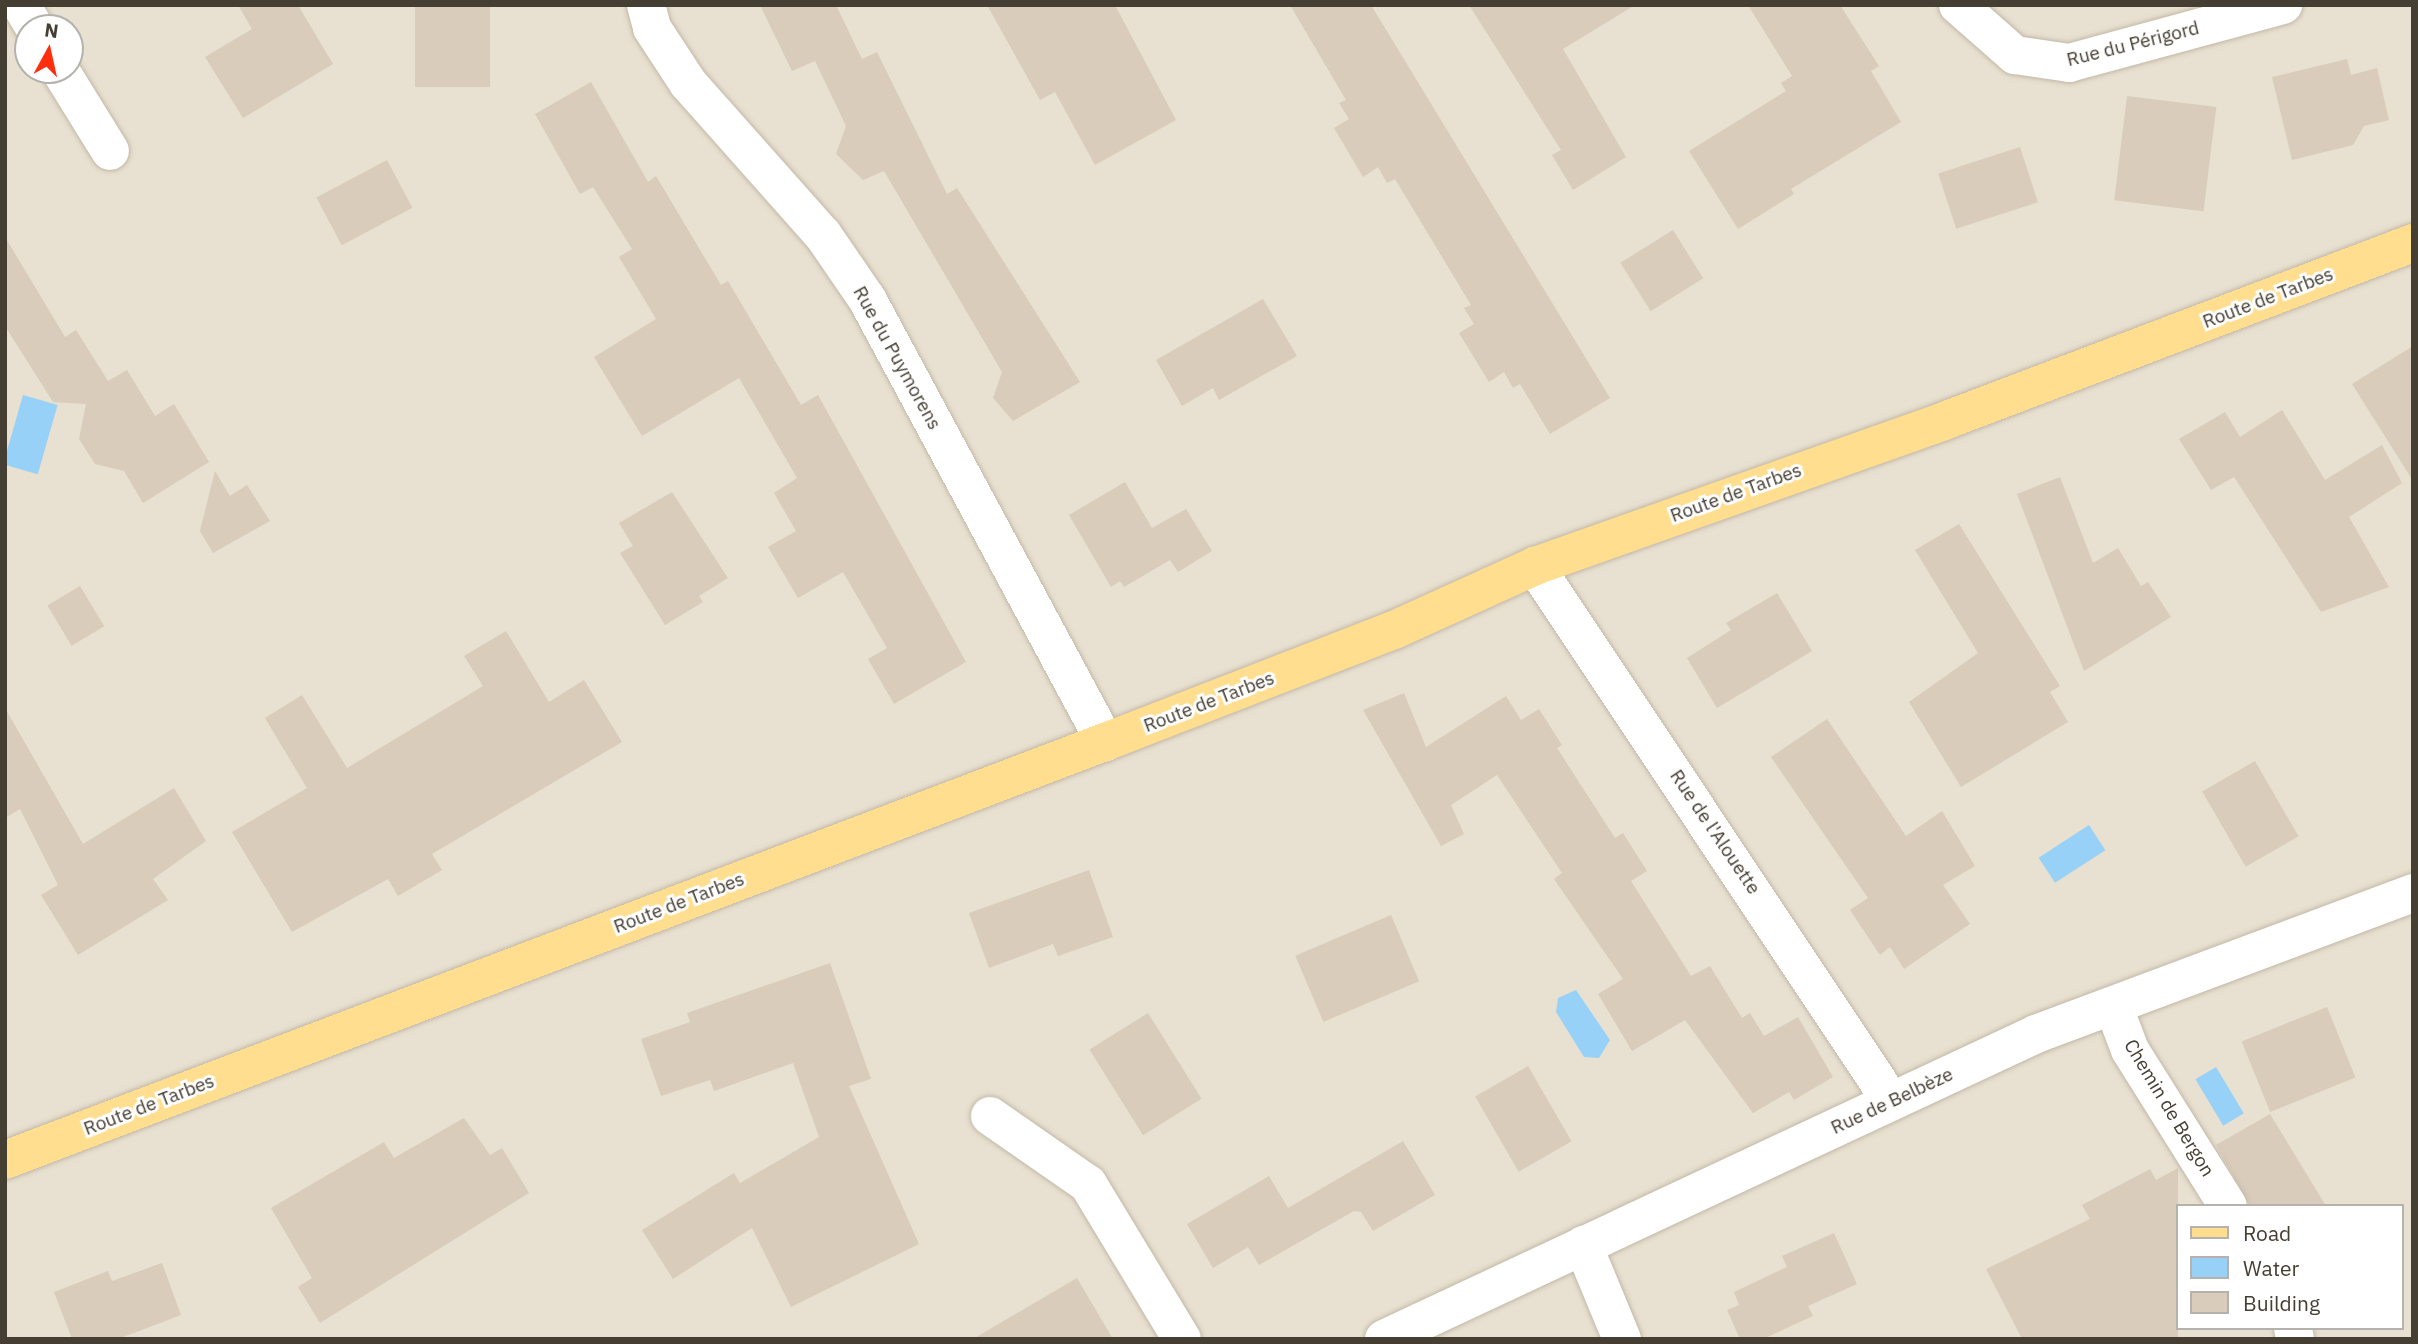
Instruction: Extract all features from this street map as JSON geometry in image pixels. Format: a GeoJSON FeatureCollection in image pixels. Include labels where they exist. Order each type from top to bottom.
{"type":"FeatureCollection","features":[{"type":"Feature","properties":{"kind":"main road","name":"Route de Tarbes"},"geometry":{"type":"LineString","coordinates":[[5,1160],[1394,630],[1535,566],[1944,421],[2413,243]]}},
{"type":"Feature","properties":{"kind":"street","name":"Rue du Puymorens"},"geometry":{"type":"LineString","coordinates":[[646,5],[652,28],[688,83],[823,235],[867,299],[1105,742]]}},
{"type":"Feature","properties":{"kind":"street","name":"Rue du Périgord"},"geometry":{"type":"LineString","coordinates":[[1958,5],[2015,55],[2069,63],[2283,5]]}},
{"type":"Feature","properties":{"kind":"street"},"geometry":{"type":"LineString","coordinates":[[69,84],[110,151]]}},
{"type":"Feature","properties":{"kind":"street","name":"Rue de l'Alouette"},"geometry":{"type":"LineString","coordinates":[[1535,566],[1891,1101]]}},
{"type":"Feature","properties":{"kind":"street","name":"Rue de Belbèze"},"geometry":{"type":"LineString","coordinates":[[1384,1339],[2036,1034],[2413,893]]}},
{"type":"Feature","properties":{"kind":"street","name":"Chemin de Bergon"},"geometry":{"type":"LineString","coordinates":[[2114,1007],[2130,1049],[2227,1204]]}},
{"type":"Feature","properties":{"kind":"street"},"geometry":{"type":"LineString","coordinates":[[990,1116],[1087,1184],[1182,1339]]}},
{"type":"Feature","properties":{"kind":"street"},"geometry":{"type":"LineString","coordinates":[[1583,1245],[1622,1339]]}},
{"type":"Feature","properties":{"kind":"shaded area"},"geometry":{"type":"Polygon","coordinates":[[[5,5],[2413,5],[2413,1339],[5,1339],[5,5]]]}},
{"type":"Feature","properties":{"kind":"water"},"geometry":{"type":"Polygon","coordinates":[[[23,395],[58,405],[38,474],[5,465],[23,395]]]}},
{"type":"Feature","properties":{"kind":"water"},"geometry":{"type":"Polygon","coordinates":[[[2089,825],[2105,850],[2055,883],[2039,858],[2089,825]]]}},
{"type":"Feature","properties":{"kind":"water"},"geometry":{"type":"Polygon","coordinates":[[[1576,990],[1610,1040],[1599,1058],[1584,1057],[1556,1012],[1558,998],[1576,990]]]}},
{"type":"Feature","properties":{"kind":"water"},"geometry":{"type":"Polygon","coordinates":[[[2216,1067],[2244,1113],[2223,1126],[2195,1079],[2216,1067]]]}},
{"type":"Feature","properties":{"kind":"building"},"geometry":{"type":"Polygon","coordinates":[[[238,5],[298,5],[333,64],[243,118],[205,57],[252,29],[238,5]]]}},
{"type":"Feature","properties":{"kind":"building"},"geometry":{"type":"Polygon","coordinates":[[[415,5],[490,5],[490,87],[415,87],[415,5]]]}},
{"type":"Feature","properties":{"kind":"building"},"geometry":{"type":"Polygon","coordinates":[[[760,5],[836,5],[862,59],[877,52],[947,194],[957,188],[1080,382],[1013,421],[993,398],[1002,372],[884,171],[863,180],[836,154],[846,126],[815,61],[792,71],[760,5]]]}},
{"type":"Feature","properties":{"kind":"building"},"geometry":{"type":"Polygon","coordinates":[[[987,5],[1115,5],[1176,120],[1095,165],[1055,92],[1040,100],[987,5]]]}},
{"type":"Feature","properties":{"kind":"building"},"geometry":{"type":"Polygon","coordinates":[[[1290,5],[1371,5],[1610,398],[1550,434],[1520,384],[1513,388],[1504,372],[1489,382],[1459,333],[1474,324],[1464,308],[1471,305],[1395,179],[1387,183],[1378,167],[1363,177],[1334,128],[1349,119],[1339,103],[1346,100],[1290,5]]]}},
{"type":"Feature","properties":{"kind":"building"},"geometry":{"type":"Polygon","coordinates":[[[1469,5],[1635,5],[1563,49],[1626,157],[1573,190],[1552,155],[1561,150],[1469,5]]]}},
{"type":"Feature","properties":{"kind":"building"},"geometry":{"type":"Polygon","coordinates":[[[1748,5],[1840,5],[1879,66],[1871,71],[1901,122],[1791,189],[1794,194],[1738,229],[1689,151],[1786,91],[1781,83],[1792,76],[1748,5]]]}},
{"type":"Feature","properties":{"kind":"building"},"geometry":{"type":"Polygon","coordinates":[[[2347,59],[2351,75],[2377,68],[2389,120],[2364,126],[2353,145],[2292,160],[2272,77],[2347,59]]]}},
{"type":"Feature","properties":{"kind":"building"},"geometry":{"type":"Polygon","coordinates":[[[591,82],[648,182],[656,176],[721,285],[728,281],[801,405],[818,395],[966,662],[894,704],[868,659],[887,648],[843,572],[798,598],[768,547],[796,531],[774,493],[797,478],[739,378],[642,436],[594,357],[656,319],[619,257],[632,249],[593,187],[580,194],[535,114],[591,82]]]}},
{"type":"Feature","properties":{"kind":"building"},"geometry":{"type":"Polygon","coordinates":[[[2127,96],[2216,107],[2204,211],[2114,200],[2127,96]]]}},
{"type":"Feature","properties":{"kind":"building"},"geometry":{"type":"Polygon","coordinates":[[[2020,147],[2038,202],[1956,229],[1938,174],[2020,147]]]}},
{"type":"Feature","properties":{"kind":"building"},"geometry":{"type":"Polygon","coordinates":[[[387,160],[412,208],[342,245],[316,198],[387,160]]]}},
{"type":"Feature","properties":{"kind":"building"},"geometry":{"type":"Polygon","coordinates":[[[1673,230],[1703,278],[1651,311],[1620,263],[1673,230]]]}},
{"type":"Feature","properties":{"kind":"building"},"geometry":{"type":"Polygon","coordinates":[[[5,237],[65,337],[76,330],[108,381],[127,370],[155,416],[174,404],[209,462],[143,503],[124,471],[95,464],[79,439],[86,404],[53,402],[5,326],[5,237]]]}},
{"type":"Feature","properties":{"kind":"building"},"geometry":{"type":"Polygon","coordinates":[[[1263,299],[1297,356],[1219,400],[1213,388],[1182,406],[1156,360],[1263,299]]]}},
{"type":"Feature","properties":{"kind":"building"},"geometry":{"type":"Polygon","coordinates":[[[2413,346],[2413,481],[2352,384],[2413,346]]]}},
{"type":"Feature","properties":{"kind":"building"},"geometry":{"type":"Polygon","coordinates":[[[2282,410],[2325,480],[2382,445],[2402,483],[2349,517],[2389,587],[2321,612],[2234,477],[2211,490],[2179,439],[2225,412],[2240,437],[2282,410]]]}},
{"type":"Feature","properties":{"kind":"building"},"geometry":{"type":"Polygon","coordinates":[[[215,471],[230,496],[247,485],[270,521],[213,553],[200,531],[215,471]]]}},
{"type":"Feature","properties":{"kind":"building"},"geometry":{"type":"Polygon","coordinates":[[[2060,477],[2093,563],[2118,548],[2141,586],[2148,582],[2171,617],[2084,671],[2017,494],[2060,477]]]}},
{"type":"Feature","properties":{"kind":"building"},"geometry":{"type":"Polygon","coordinates":[[[1125,482],[1152,528],[1186,509],[1212,551],[1178,572],[1170,560],[1124,587],[1120,581],[1111,587],[1069,515],[1125,482]]]}},
{"type":"Feature","properties":{"kind":"building"},"geometry":{"type":"Polygon","coordinates":[[[672,492],[728,578],[699,596],[703,602],[665,625],[620,553],[633,546],[619,523],[672,492]]]}},
{"type":"Feature","properties":{"kind":"building"},"geometry":{"type":"Polygon","coordinates":[[[1959,524],[2060,686],[2050,692],[2068,722],[1961,787],[1909,702],[1978,653],[1915,550],[1959,524]]]}},
{"type":"Feature","properties":{"kind":"building"},"geometry":{"type":"Polygon","coordinates":[[[80,586],[104,626],[72,646],[47,606],[80,586]]]}},
{"type":"Feature","properties":{"kind":"building"},"geometry":{"type":"Polygon","coordinates":[[[1777,593],[1812,651],[1717,708],[1687,658],[1731,630],[1726,623],[1777,593]]]}},
{"type":"Feature","properties":{"kind":"building"},"geometry":{"type":"Polygon","coordinates":[[[506,631],[549,702],[584,680],[622,742],[432,854],[442,870],[398,896],[388,879],[292,932],[232,832],[307,788],[265,718],[302,695],[347,768],[483,686],[464,656],[506,631]]]}},
{"type":"Feature","properties":{"kind":"building"},"geometry":{"type":"Polygon","coordinates":[[[1404,693],[1426,747],[1506,696],[1521,720],[1539,709],[1562,745],[1557,748],[1615,838],[1623,833],[1647,871],[1631,881],[1691,976],[1710,966],[1742,1018],[1750,1013],[1764,1036],[1798,1017],[1833,1077],[1794,1100],[1789,1092],[1753,1113],[1685,1020],[1632,1051],[1598,994],[1623,979],[1554,879],[1562,873],[1497,775],[1451,805],[1464,834],[1441,846],[1363,710],[1404,693]]]}},
{"type":"Feature","properties":{"kind":"building"},"geometry":{"type":"Polygon","coordinates":[[[5,708],[83,844],[174,788],[206,841],[153,879],[168,900],[78,955],[41,895],[58,885],[20,809],[5,818],[5,708]]]}},
{"type":"Feature","properties":{"kind":"building"},"geometry":{"type":"Polygon","coordinates":[[[1827,719],[1906,836],[1942,811],[1975,866],[1943,885],[1970,924],[1904,969],[1890,947],[1880,955],[1850,910],[1868,898],[1771,757],[1827,719]]]}},
{"type":"Feature","properties":{"kind":"building"},"geometry":{"type":"Polygon","coordinates":[[[2255,761],[2298,836],[2246,867],[2202,792],[2255,761]]]}},
{"type":"Feature","properties":{"kind":"building"},"geometry":{"type":"Polygon","coordinates":[[[1089,870],[1113,937],[1058,956],[1053,944],[989,968],[969,913],[1089,870]]]}},
{"type":"Feature","properties":{"kind":"building"},"geometry":{"type":"Polygon","coordinates":[[[1391,915],[1419,981],[1323,1022],[1295,956],[1391,915]]]}},
{"type":"Feature","properties":{"kind":"building"},"geometry":{"type":"Polygon","coordinates":[[[830,963],[871,1079],[849,1086],[919,1244],[791,1307],[752,1228],[673,1279],[642,1230],[734,1173],[740,1183],[819,1137],[793,1063],[714,1091],[710,1080],[661,1096],[641,1039],[690,1022],[687,1013],[830,963]]]}},
{"type":"Feature","properties":{"kind":"building"},"geometry":{"type":"Polygon","coordinates":[[[2327,1007],[2355,1077],[2270,1112],[2242,1041],[2327,1007]]]}},
{"type":"Feature","properties":{"kind":"building"},"geometry":{"type":"Polygon","coordinates":[[[1148,1013],[1202,1099],[1143,1135],[1089,1050],[1148,1013]]]}},
{"type":"Feature","properties":{"kind":"building"},"geometry":{"type":"Polygon","coordinates":[[[1528,1066],[1572,1141],[1519,1172],[1475,1096],[1528,1066]]]}},
{"type":"Feature","properties":{"kind":"building"},"geometry":{"type":"Polygon","coordinates":[[[2270,1114],[2325,1204],[2249,1204],[2216,1145],[2270,1114]]]}},
{"type":"Feature","properties":{"kind":"building"},"geometry":{"type":"Polygon","coordinates":[[[464,1118],[490,1155],[502,1148],[529,1193],[320,1323],[298,1287],[312,1278],[271,1208],[384,1142],[394,1158],[464,1118]]]}},
{"type":"Feature","properties":{"kind":"building"},"geometry":{"type":"Polygon","coordinates":[[[1403,1141],[1435,1195],[1373,1231],[1361,1212],[1354,1211],[1259,1265],[1248,1247],[1213,1268],[1187,1224],[1269,1176],[1288,1208],[1403,1141]]]}},
{"type":"Feature","properties":{"kind":"building"},"geometry":{"type":"Polygon","coordinates":[[[2178,1168],[2178,1339],[2022,1339],[1986,1269],[2090,1219],[2082,1205],[2150,1169],[2156,1180],[2178,1168]]]}},
{"type":"Feature","properties":{"kind":"building"},"geometry":{"type":"Polygon","coordinates":[[[1834,1233],[1857,1284],[1808,1306],[1813,1316],[1763,1339],[1740,1339],[1727,1310],[1739,1305],[1734,1292],[1787,1267],[1782,1256],[1834,1233]]]}},
{"type":"Feature","properties":{"kind":"building"},"geometry":{"type":"Polygon","coordinates":[[[162,1263],[181,1315],[118,1339],[72,1339],[54,1292],[108,1271],[112,1281],[162,1263]]]}},
{"type":"Feature","properties":{"kind":"building"},"geometry":{"type":"Polygon","coordinates":[[[1077,1278],[1113,1339],[973,1339],[1077,1278]]]}}]}
